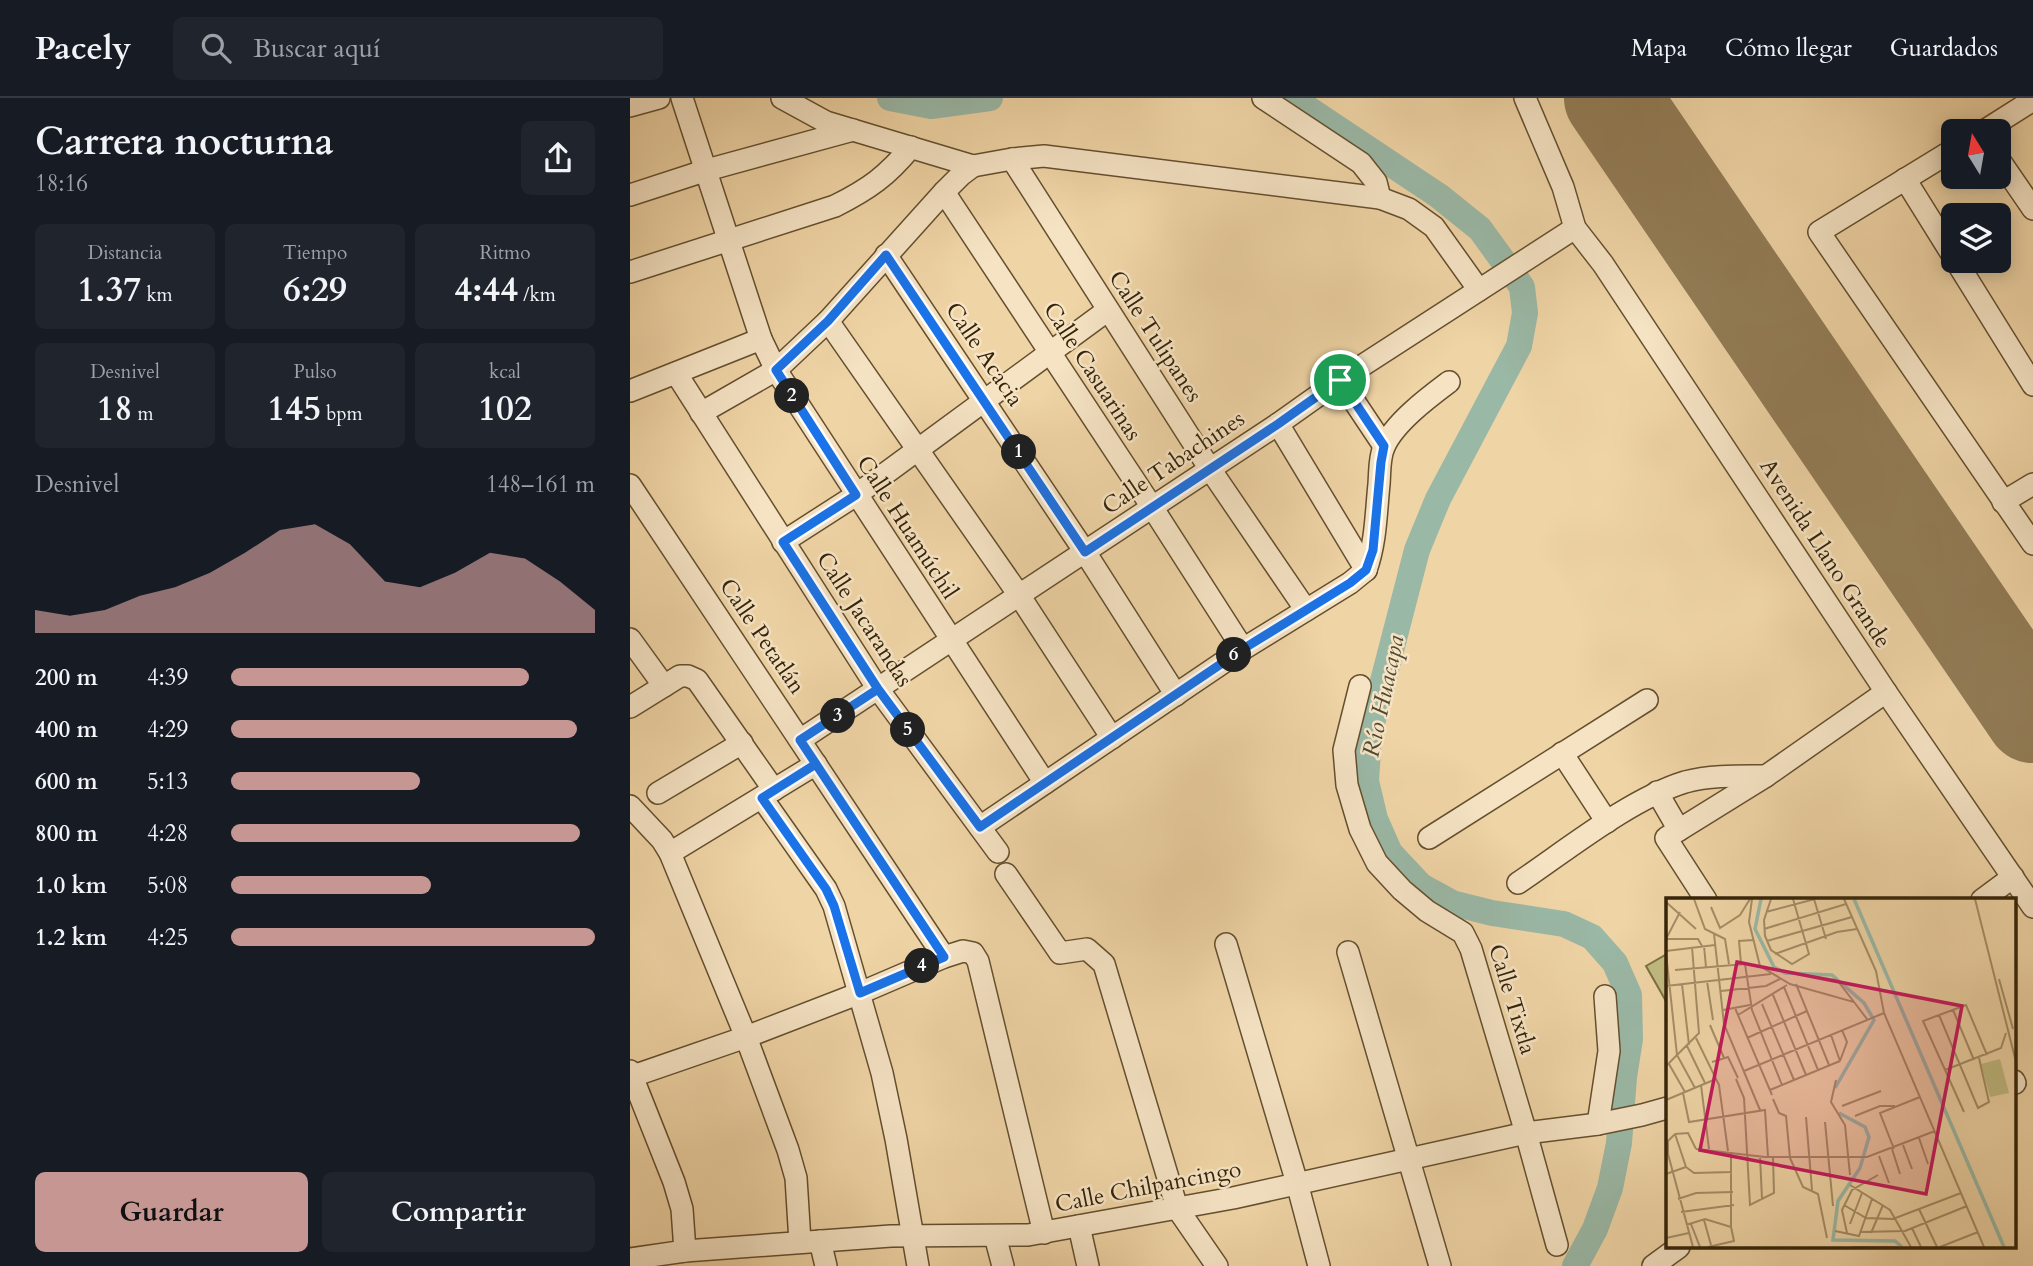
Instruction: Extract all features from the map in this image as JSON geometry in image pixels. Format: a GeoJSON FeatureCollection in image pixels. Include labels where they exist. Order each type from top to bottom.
{"type":"FeatureCollection","features":[{"type":"Feature","properties":{"kind":"street"},"geometry":{"type":"LineString","coordinates":[[630,106],[657,98]]}},
{"type":"Feature","properties":{"kind":"street","name":"Calle Huamúchil"},"geometry":{"type":"LineString","coordinates":[[682,98],[761,339],[776,370],[1045,783]]}},
{"type":"Feature","properties":{"kind":"street"},"geometry":{"type":"LineString","coordinates":[[782,98],[826,122],[973,166]]}},
{"type":"Feature","properties":{"kind":"street"},"geometry":{"type":"LineString","coordinates":[[1263,98],[1360,163],[1376,182],[1380,198]]}},
{"type":"Feature","properties":{"kind":"street","name":"Avenida Llano Grande"},"geometry":{"type":"LineString","coordinates":[[1525,98],[1563,187],[1576,229],[1886,692],[2033,906]]}},
{"type":"Feature","properties":{"kind":"street"},"geometry":{"type":"LineString","coordinates":[[2003,119],[2033,100]]}},
{"type":"Feature","properties":{"kind":"street"},"geometry":{"type":"LineString","coordinates":[[630,195],[707,170],[853,130]]}},
{"type":"Feature","properties":{"kind":"street"},"geometry":{"type":"LineString","coordinates":[[630,272],[835,206],[862,193],[891,171],[911,147]]}},
{"type":"Feature","properties":{"kind":"street"},"geometry":{"type":"LineString","coordinates":[[701,413],[776,370],[828,321],[961,175],[973,166],[1012,159],[1044,156],[1380,198],[1409,209],[1434,227],[1484,288]]}},
{"type":"Feature","properties":{"kind":"street"},"geometry":{"type":"LineString","coordinates":[[1941,157],[1819,232],[2033,544]]}},
{"type":"Feature","properties":{"kind":"street","name":"Calle Tulipanes"},"geometry":{"type":"LineString","coordinates":[[1012,159],[1210,469],[1306,610]]}},
{"type":"Feature","properties":{"kind":"street"},"geometry":{"type":"LineString","coordinates":[[2011,177],[2033,209]]}},
{"type":"Feature","properties":{"kind":"street"},"geometry":{"type":"LineString","coordinates":[[1905,179],[1941,238]]}},
{"type":"Feature","properties":{"kind":"street","name":"Calle Casuarinas"},"geometry":{"type":"LineString","coordinates":[[944,192],[1243,649]]}},
{"type":"Feature","properties":{"kind":"street","name":"Calle Tabachines"},"geometry":{"type":"LineString","coordinates":[[800,740],[1278,424],[1340,380],[1576,229]]}},
{"type":"Feature","properties":{"kind":"street","name":"Calle Acacia"},"geometry":{"type":"LineString","coordinates":[[886,255],[1085,552],[1176,695]]}},
{"type":"Feature","properties":{"kind":"street"},"geometry":{"type":"LineString","coordinates":[[1963,273],[2033,385]]}},
{"type":"Feature","properties":{"kind":"street"},"geometry":{"type":"LineString","coordinates":[[783,542],[856,495],[1108,310]]}},
{"type":"Feature","properties":{"kind":"street"},"geometry":{"type":"LineString","coordinates":[[828,321],[1019,596],[1112,738]]}},
{"type":"Feature","properties":{"kind":"street"},"geometry":{"type":"LineString","coordinates":[[630,391],[761,339]]}},
{"type":"Feature","properties":{"kind":"street","name":"Calle Jacarandas"},"geometry":{"type":"LineString","coordinates":[[676,373],[878,689],[998,852]]}},
{"type":"Feature","properties":{"kind":"street"},"geometry":{"type":"LineString","coordinates":[[1340,380],[1384,446]]}},
{"type":"Feature","properties":{"kind":"street"},"geometry":{"type":"LineString","coordinates":[[980,827],[1243,649],[1350,583],[1366,570],[1373,550],[1384,446],[1418,406],[1448,382]]}},
{"type":"Feature","properties":{"kind":"street"},"geometry":{"type":"LineString","coordinates":[[1278,424],[1366,570]]}},
{"type":"Feature","properties":{"kind":"street"},"geometry":{"type":"LineString","coordinates":[[2003,502],[2033,484]]}},
{"type":"Feature","properties":{"kind":"street","name":"Calle Petatlán"},"geometry":{"type":"LineString","coordinates":[[630,485],[944,957]]}},
{"type":"Feature","properties":{"kind":"street"},"geometry":{"type":"LineString","coordinates":[[630,639],[664,686]]}},
{"type":"Feature","properties":{"kind":"street"},"geometry":{"type":"LineString","coordinates":[[630,707],[680,676],[697,680],[742,743],[768,794],[826,889],[834,906],[881,1073],[896,1139],[918,1266]]}},
{"type":"Feature","properties":{"kind":"street","name":"Calle Tixtla"},"geometry":{"type":"LineString","coordinates":[[1360,686],[1344,750],[1347,785],[1360,829],[1377,863],[1402,890],[1427,911],[1463,933],[1471,949],[1527,1133],[1556,1245]]}},
{"type":"Feature","properties":{"kind":"street"},"geometry":{"type":"LineString","coordinates":[[1705,898],[1666,838],[1766,776],[1886,692]]}},
{"type":"Feature","properties":{"kind":"street"},"geometry":{"type":"LineString","coordinates":[[1429,838],[1647,700]]}},
{"type":"Feature","properties":{"kind":"street"},"geometry":{"type":"LineString","coordinates":[[658,793],[742,743]]}},
{"type":"Feature","properties":{"kind":"street"},"geometry":{"type":"LineString","coordinates":[[1562,753],[1607,822]]}},
{"type":"Feature","properties":{"kind":"street"},"geometry":{"type":"LineString","coordinates":[[670,853],[816,764]]}},
{"type":"Feature","properties":{"kind":"street"},"geometry":{"type":"LineString","coordinates":[[1518,883],[1607,822],[1657,792],[1687,782],[1715,777],[1766,776]]}},
{"type":"Feature","properties":{"kind":"street"},"geometry":{"type":"LineString","coordinates":[[1657,792],[1679,830]]}},
{"type":"Feature","properties":{"kind":"street"},"geometry":{"type":"LineString","coordinates":[[634,818],[662,840],[670,853],[746,1037],[788,1150],[810,1242],[826,1266]]}},
{"type":"Feature","properties":{"kind":"street"},"geometry":{"type":"LineString","coordinates":[[1006,874],[1060,953],[1087,949],[1104,964],[1177,1208],[1217,1266]]}},
{"type":"Feature","properties":{"kind":"street"},"geometry":{"type":"LineString","coordinates":[[1985,898],[2014,877]]}},
{"type":"Feature","properties":{"kind":"street"},"geometry":{"type":"LineString","coordinates":[[1226,944],[1320,1266]]}},
{"type":"Feature","properties":{"kind":"street"},"geometry":{"type":"LineString","coordinates":[[685,1251],[682,1209],[674,1182],[631,1075],[746,1037],[963,951],[974,953],[978,961],[1044,1233]]}},
{"type":"Feature","properties":{"kind":"street"},"geometry":{"type":"LineString","coordinates":[[1348,952],[1440,1266]]}},
{"type":"Feature","properties":{"kind":"street"},"geometry":{"type":"LineString","coordinates":[[1598,1124],[1609,1051],[1605,996]]}},
{"type":"Feature","properties":{"kind":"street","name":"Calle Chilpancingo"},"geometry":{"type":"LineString","coordinates":[[630,1259],[685,1251],[912,1236],[1028,1236],[1177,1208],[1527,1133],[1598,1124],[1666,1108]]}},
{"type":"Feature","properties":{"kind":"street"},"geometry":{"type":"LineString","coordinates":[[1079,1226],[1088,1266]]}},
{"type":"Feature","properties":{"kind":"street"},"geometry":{"type":"LineString","coordinates":[[995,1236],[1003,1266]]}},
{"type":"Feature","properties":{"kind":"street"},"geometry":{"type":"LineString","coordinates":[[1653,1266],[1678,1248]]}},
{"type":"Feature","properties":{"kind":"shaded area"},"geometry":{"type":"Polygon","coordinates":[[[1666,955],[1666,1001],[1646,966],[1666,955]]]}},
{"type":"Feature","properties":{"kind":"waterway","name":"Río Huacapa"},"geometry":{"type":"LineString","coordinates":[[890,98],[931,106],[990,98]]}},
{"type":"Feature","properties":{"kind":"waterway","name":"Río Huacapa"},"geometry":{"type":"LineString","coordinates":[[1292,98],[1439,196],[1480,229],[1522,287],[1525,313],[1519,346],[1438,499],[1417,550],[1369,735],[1366,781],[1375,819],[1390,853],[1421,886],[1452,903],[1492,913],[1564,924],[1592,937],[1615,963],[1629,995],[1630,1039],[1619,1143],[1610,1188],[1595,1229],[1575,1266]]}},
{"type":"Feature","properties":{"kind":"runway"},"geometry":{"type":"LineString","coordinates":[[1612,98],[2033,715]]}},
{"type":"Feature","properties":{"kind":"route"},"geometry":{"type":"LineString","coordinates":[[1340,380],[1085,552],[886,255],[828,321],[776,370],[856,495],[783,542],[878,689],[800,740],[816,764],[762,798],[826,889],[834,906],[860,993],[944,957],[816,764],[800,740],[878,689],[980,827],[1243,649],[1350,583],[1366,570],[1373,550],[1384,446],[1340,380]]}}]}
